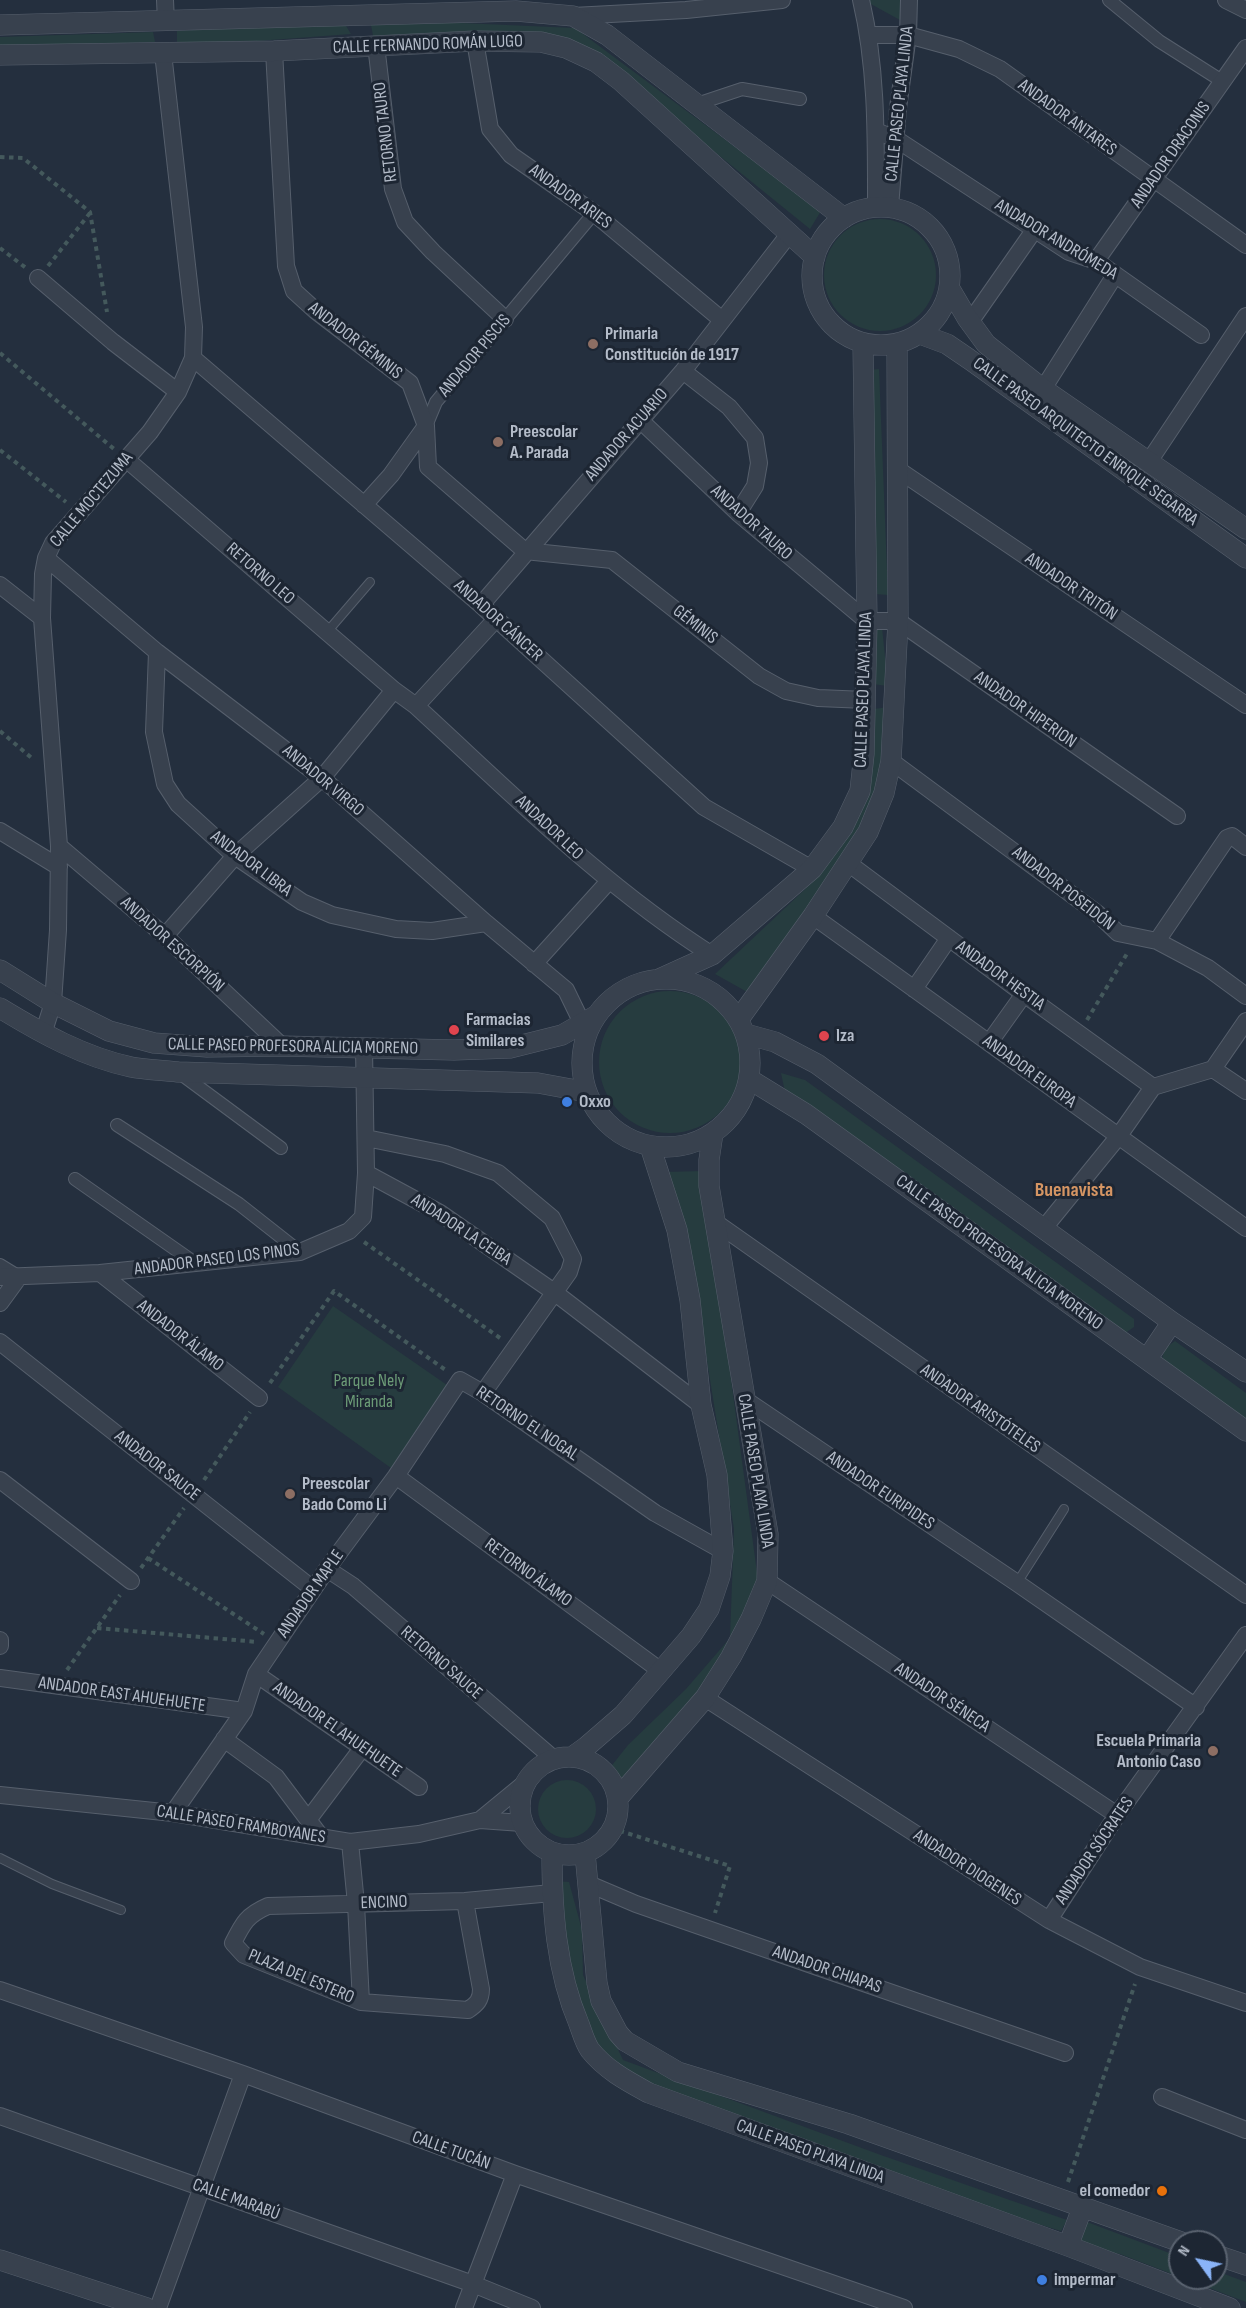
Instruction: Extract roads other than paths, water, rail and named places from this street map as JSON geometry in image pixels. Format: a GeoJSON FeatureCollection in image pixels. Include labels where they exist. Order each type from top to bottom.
{"type":"FeatureCollection","features":[{"type":"Feature","properties":{"kind":"street"},"geometry":{"type":"LineString","coordinates":[[165,0],[166,22]]}},
{"type":"Feature","properties":{"kind":"street","name":"CALLE FERNANDO ROMÁN LUGO"},"geometry":{"type":"LineString","coordinates":[[0,25],[166,22],[348,7],[515,6],[573,16],[686,5],[782,0]]}},
{"type":"Feature","properties":{"kind":"street"},"geometry":{"type":"LineString","coordinates":[[861,0],[869,35],[883,207]]}},
{"type":"Feature","properties":{"kind":"street","name":"CALLE PASEO PLAYA LINDA"},"geometry":{"type":"LineString","coordinates":[[883,207],[896,139],[908,35],[909,0]]}},
{"type":"Feature","properties":{"kind":"street"},"geometry":{"type":"LineString","coordinates":[[1109,0],[1159,41],[1222,81]]}},
{"type":"Feature","properties":{"kind":"street"},"geometry":{"type":"LineString","coordinates":[[1226,0],[1246,10]]}},
{"type":"Feature","properties":{"kind":"street","name":"CALLE FERNANDO ROMÁN LUGO"},"geometry":{"type":"LineString","coordinates":[[573,16],[607,35],[844,218]]}},
{"type":"Feature","properties":{"kind":"street","name":"ANDADOR ANTARES"},"geometry":{"type":"LineString","coordinates":[[869,35],[908,35],[959,49],[1000,69],[1246,245]]}},
{"type":"Feature","properties":{"kind":"street","name":"CALLE FERNANDO ROMÁN LUGO"},"geometry":{"type":"LineString","coordinates":[[0,55],[274,51],[476,40],[541,42],[566,48],[596,62],[621,81],[814,257]]}},
{"type":"Feature","properties":{"kind":"street","name":"ANDADOR ARIES"},"geometry":{"type":"LineString","coordinates":[[476,40],[490,129],[511,155],[594,213],[722,320]]}},
{"type":"Feature","properties":{"kind":"street","name":"RETORNO TAURO"},"geometry":{"type":"LineString","coordinates":[[376,45],[393,189],[405,222],[433,252],[505,319]]}},
{"type":"Feature","properties":{"kind":"street","name":"ANDADOR DRACONIS"},"geometry":{"type":"LineString","coordinates":[[1096,261],[1246,48]]}},
{"type":"Feature","properties":{"kind":"street","name":"ANDADOR GÉMINIS"},"geometry":{"type":"LineString","coordinates":[[274,51],[286,266],[294,291],[316,311],[410,383],[426,426],[428,467],[525,551]]}},
{"type":"Feature","properties":{"kind":"street","name":"CALLE MOCTEZUMA"},"geometry":{"type":"LineString","coordinates":[[43,1034],[53,1003],[59,867],[42,618],[43,574],[46,558],[53,543],[78,512],[150,432],[178,392],[193,358],[195,327],[163,53]]}},
{"type":"Feature","properties":{"kind":"street"},"geometry":{"type":"LineString","coordinates":[[697,104],[742,89],[800,99]]}},
{"type":"Feature","properties":{"kind":"street","name":"ANDADOR ANDRÓMEDA"},"geometry":{"type":"LineString","coordinates":[[876,131],[896,139],[1069,252],[1096,261],[1201,335]]}},
{"type":"Feature","properties":{"kind":"street"},"geometry":{"type":"LineString","coordinates":[[883,207],[917,216],[938,235],[949,261],[950,289],[944,306],[933,322],[920,334],[897,344],[863,344],[843,335],[827,320],[816,301],[812,279],[814,257],[825,235],[844,218],[883,207]]}},
{"type":"Feature","properties":{"kind":"street","name":"ANDADOR PISCIS"},"geometry":{"type":"LineString","coordinates":[[364,505],[391,476],[426,426],[436,402],[594,213]]}},
{"type":"Feature","properties":{"kind":"street"},"geometry":{"type":"LineString","coordinates":[[969,322],[1035,229]]}},
{"type":"Feature","properties":{"kind":"street","name":"ANDADOR ACUARIO"},"geometry":{"type":"LineString","coordinates":[[481,605],[525,551],[683,371],[790,233]]}},
{"type":"Feature","properties":{"kind":"street"},"geometry":{"type":"LineString","coordinates":[[1043,389],[1115,274]]}},
{"type":"Feature","properties":{"kind":"street"},"geometry":{"type":"LineString","coordinates":[[38,278],[113,342],[178,392]]}},
{"type":"Feature","properties":{"kind":"street","name":"CALLE PASEO ARQUITECTO ENRIQUE SEGARRA"},"geometry":{"type":"LineString","coordinates":[[950,289],[969,322],[986,344],[1043,389],[1246,529]]}},
{"type":"Feature","properties":{"kind":"street"},"geometry":{"type":"LineString","coordinates":[[1148,463],[1246,316]]}},
{"type":"Feature","properties":{"kind":"street","name":"CALLE PASEO ARQUITECTO ENRIQUE SEGARRA"},"geometry":{"type":"LineString","coordinates":[[920,334],[947,345],[969,359],[1246,558]]}},
{"type":"Feature","properties":{"kind":"street","name":"CALLE PASEO PLAYA LINDA"},"geometry":{"type":"LineString","coordinates":[[659,979],[712,955],[812,869],[843,827],[860,791],[864,754],[867,621],[863,344]]}},
{"type":"Feature","properties":{"kind":"street","name":"CALLE PASEO PLAYA LINDA"},"geometry":{"type":"LineString","coordinates":[[742,1027],[868,832],[884,793],[891,761],[898,621],[897,344]]}},
{"type":"Feature","properties":{"kind":"street","name":"ANDADOR CÁNCER"},"geometry":{"type":"LineString","coordinates":[[193,358],[481,605],[704,807],[812,869]]}},
{"type":"Feature","properties":{"kind":"street"},"geometry":{"type":"LineString","coordinates":[[683,371],[729,407],[755,438],[759,463],[755,486],[738,513]]}},
{"type":"Feature","properties":{"kind":"street","name":"ANDADOR TAURO"},"geometry":{"type":"LineString","coordinates":[[640,420],[738,513],[867,621]]}},
{"type":"Feature","properties":{"kind":"street","name":"RETORNO LEO"},"geometry":{"type":"LineString","coordinates":[[126,459],[394,690]]}},
{"type":"Feature","properties":{"kind":"street","name":"ANDADOR TRITÓN"},"geometry":{"type":"LineString","coordinates":[[897,469],[1246,705]]}},
{"type":"Feature","properties":{"kind":"street","name":"GÉMINIS"},"geometry":{"type":"LineString","coordinates":[[525,551],[612,560],[759,676],[786,691],[818,698],[866,700]]}},
{"type":"Feature","properties":{"kind":"street","name":"ANDADOR VIRGO"},"geometry":{"type":"LineString","coordinates":[[46,558],[157,652],[322,778],[486,923],[566,990],[590,1019]]}},
{"type":"Feature","properties":{"kind":"street"},"geometry":{"type":"LineString","coordinates":[[0,585],[42,618]]}},
{"type":"Feature","properties":{"kind":"street"},"geometry":{"type":"LineString","coordinates":[[416,706],[496,619]]}},
{"type":"Feature","properties":{"kind":"street"},"geometry":{"type":"LineString","coordinates":[[867,621],[898,621]]}},
{"type":"Feature","properties":{"kind":"street","name":"ANDADOR HIPERION"},"geometry":{"type":"LineString","coordinates":[[898,621],[1177,816]]}},
{"type":"Feature","properties":{"kind":"street","name":"ANDADOR LIBRA"},"geometry":{"type":"LineString","coordinates":[[157,652],[154,732],[165,784],[178,804],[235,856],[302,902],[332,915],[396,929],[432,931],[486,923]]}},
{"type":"Feature","properties":{"kind":"street"},"geometry":{"type":"LineString","coordinates":[[165,936],[235,856],[322,778],[394,690]]}},
{"type":"Feature","properties":{"kind":"street","name":"ANDADOR LEO"},"geometry":{"type":"LineString","coordinates":[[394,690],[416,706],[589,866],[669,927],[712,955]]}},
{"type":"Feature","properties":{"kind":"street","name":"ANDADOR POSEIDÓN"},"geometry":{"type":"LineString","coordinates":[[891,761],[1098,914],[1118,933],[1156,941],[1208,968],[1246,996]]}},
{"type":"Feature","properties":{"kind":"street"},"geometry":{"type":"LineString","coordinates":[[0,831],[59,867]]}},
{"type":"Feature","properties":{"kind":"street"},"geometry":{"type":"LineString","coordinates":[[1156,941],[1229,836],[1246,847]]}},
{"type":"Feature","properties":{"kind":"street","name":"ANDADOR ESCORPIÓN"},"geometry":{"type":"LineString","coordinates":[[59,846],[165,936],[282,1046]]}},
{"type":"Feature","properties":{"kind":"street","name":"ANDADOR HESTIA"},"geometry":{"type":"LineString","coordinates":[[848,864],[1153,1088]]}},
{"type":"Feature","properties":{"kind":"street"},"geometry":{"type":"LineString","coordinates":[[534,964],[609,881]]}},
{"type":"Feature","properties":{"kind":"street","name":"ANDADOR EUROPA"},"geometry":{"type":"LineString","coordinates":[[813,916],[1246,1228]]}},
{"type":"Feature","properties":{"kind":"street"},"geometry":{"type":"LineString","coordinates":[[914,988],[949,938]]}},
{"type":"Feature","properties":{"kind":"street","name":"CALLE PASEO PROFESORA ALICIA MORENO"},"geometry":{"type":"LineString","coordinates":[[0,969],[53,1003],[109,1031],[154,1043],[207,1047],[282,1046],[454,1050],[510,1048],[562,1035],[590,1019]]}},
{"type":"Feature","properties":{"kind":"street"},"geometry":{"type":"LineString","coordinates":[[659,979],[690,982],[718,996],[742,1027],[751,1056],[749,1079],[742,1100],[730,1118],[713,1133],[694,1143],[672,1148],[650,1146],[629,1140],[611,1127],[596,1111],[587,1092],[582,1066],[584,1048],[590,1019],[614,997],[635,985],[659,979]]}},
{"type":"Feature","properties":{"kind":"street"},"geometry":{"type":"LineString","coordinates":[[989,1043],[1024,994]]}},
{"type":"Feature","properties":{"kind":"street","name":"CALLE PASEO PROFESORA ALICIA MORENO"},"geometry":{"type":"LineString","coordinates":[[0,1008],[43,1034],[87,1053],[132,1067],[178,1072],[538,1083],[587,1092]]}},
{"type":"Feature","properties":{"kind":"street"},"geometry":{"type":"LineString","coordinates":[[1044,1228],[1118,1137],[1153,1088],[1213,1069],[1246,1021]]}},
{"type":"Feature","properties":{"kind":"street"},"geometry":{"type":"LineString","coordinates":[[742,1027],[817,1064],[1172,1322],[1246,1372]]}},
{"type":"Feature","properties":{"kind":"street"},"geometry":{"type":"LineString","coordinates":[[364,1048],[366,1173]]}},
{"type":"Feature","properties":{"kind":"street"},"geometry":{"type":"LineString","coordinates":[[1213,1069],[1246,1091]]}},
{"type":"Feature","properties":{"kind":"street"},"geometry":{"type":"LineString","coordinates":[[178,1072],[281,1148]]}},
{"type":"Feature","properties":{"kind":"street","name":"CALLE PASEO PROFESORA ALICIA MORENO"},"geometry":{"type":"LineString","coordinates":[[749,1079],[806,1114],[1246,1431]]}},
{"type":"Feature","properties":{"kind":"street"},"geometry":{"type":"LineString","coordinates":[[117,1125],[238,1204],[300,1252]]}},
{"type":"Feature","properties":{"kind":"street","name":"CALLE PASEO PLAYA LINDA"},"geometry":{"type":"LineString","coordinates":[[618,1798],[705,1698],[746,1629],[768,1581],[768,1534],[709,1177],[713,1133]]}},
{"type":"Feature","properties":{"kind":"street"},"geometry":{"type":"LineString","coordinates":[[366,1138],[445,1154],[498,1173],[552,1218],[573,1258],[569,1272],[483,1393]]}},
{"type":"Feature","properties":{"kind":"street"},"geometry":{"type":"LineString","coordinates":[[563,1758],[588,1761],[602,1769],[612,1782],[618,1798],[616,1821],[604,1840],[585,1853],[568,1856],[552,1853],[534,1841],[522,1823],[520,1803],[525,1783],[537,1768],[586,1747],[623,1715],[691,1636],[709,1609],[720,1576],[723,1551],[717,1475],[701,1405],[690,1300],[677,1230],[650,1146]]}},
{"type":"Feature","properties":{"kind":"street","name":"ANDADOR PASEO LOS PINOS"},"geometry":{"type":"LineString","coordinates":[[0,1277],[100,1273],[300,1252],[349,1231],[363,1217],[366,1173]]}},
{"type":"Feature","properties":{"kind":"street","name":"ANDADOR LA CEIBA"},"geometry":{"type":"LineString","coordinates":[[366,1173],[440,1213],[554,1292],[701,1405]]}},
{"type":"Feature","properties":{"kind":"street"},"geometry":{"type":"LineString","coordinates":[[75,1179],[195,1263]]}},
{"type":"Feature","properties":{"kind":"street","name":"ANDADOR ARISTÓTELES"},"geometry":{"type":"LineString","coordinates":[[715,1222],[1246,1595]]}},
{"type":"Feature","properties":{"kind":"street"},"geometry":{"type":"LineString","coordinates":[[0,1265],[19,1277],[0,1303]]}},
{"type":"Feature","properties":{"kind":"street","name":"ANDADOR ÁLAMO"},"geometry":{"type":"LineString","coordinates":[[100,1273],[260,1398]]}},
{"type":"Feature","properties":{"kind":"street"},"geometry":{"type":"LineString","coordinates":[[1147,1359],[1172,1322]]}},
{"type":"Feature","properties":{"kind":"street","name":"ANDADOR SAUCE"},"geometry":{"type":"LineString","coordinates":[[0,1342],[313,1589]]}},
{"type":"Feature","properties":{"kind":"street","name":"ANDADOR MAPLE"},"geometry":{"type":"LineString","coordinates":[[173,1813],[244,1711],[256,1674],[327,1569],[396,1476],[460,1380]]}},
{"type":"Feature","properties":{"kind":"street","name":"RETORNO EL NOGAL"},"geometry":{"type":"LineString","coordinates":[[460,1380],[483,1393],[654,1513],[723,1551]]}},
{"type":"Feature","properties":{"kind":"street","name":"ANDADOR EURIPIDES"},"geometry":{"type":"LineString","coordinates":[[744,1398],[1017,1582],[1196,1707]]}},
{"type":"Feature","properties":{"kind":"street","name":"RETORNO ÁLAMO"},"geometry":{"type":"LineString","coordinates":[[396,1476],[661,1671]]}},
{"type":"Feature","properties":{"kind":"street"},"geometry":{"type":"LineString","coordinates":[[0,1480],[131,1581]]}},
{"type":"Feature","properties":{"kind":"street","name":"RETORNO SAUCE"},"geometry":{"type":"LineString","coordinates":[[327,1569],[353,1586],[563,1758]]}},
{"type":"Feature","properties":{"kind":"street","name":"ANDADOR SÉNECA"},"geometry":{"type":"LineString","coordinates":[[768,1581],[1117,1815]]}},
{"type":"Feature","properties":{"kind":"street","name":"ANDADOR SÓCRATES"},"geometry":{"type":"LineString","coordinates":[[1049,1920],[1117,1815],[1246,1635]]}},
{"type":"Feature","properties":{"kind":"street"},"geometry":{"type":"LineString","coordinates":[[0,1640],[0,1646]]}},
{"type":"Feature","properties":{"kind":"street","name":"ANDADOR EL AHUEHUETE"},"geometry":{"type":"LineString","coordinates":[[256,1674],[419,1786]]}},
{"type":"Feature","properties":{"kind":"street","name":"ANDADOR EAST AHUEHUETE"},"geometry":{"type":"LineString","coordinates":[[0,1678],[244,1711]]}},
{"type":"Feature","properties":{"kind":"street","name":"ANDADOR DIOGENES"},"geometry":{"type":"LineString","coordinates":[[705,1698],[1049,1920],[1140,1967],[1246,2003]]}},
{"type":"Feature","properties":{"kind":"street"},"geometry":{"type":"LineString","coordinates":[[224,1739],[276,1777],[321,1837]]}},
{"type":"Feature","properties":{"kind":"street"},"geometry":{"type":"LineString","coordinates":[[308,1820],[363,1748]]}},
{"type":"Feature","properties":{"kind":"street","name":"CALLE PASEO FRAMBOYANES"},"geometry":{"type":"LineString","coordinates":[[480,1820],[525,1783]]}},
{"type":"Feature","properties":{"kind":"street","name":"CALLE PASEO FRAMBOYANES"},"geometry":{"type":"LineString","coordinates":[[0,1795],[173,1813],[350,1842],[418,1834],[480,1820],[522,1823]]}},
{"type":"Feature","properties":{"kind":"street"},"geometry":{"type":"LineString","coordinates":[[350,1842],[361,2002]]}},
{"type":"Feature","properties":{"kind":"street","name":"CALLE PASEO PLAYA LINDA"},"geometry":{"type":"LineString","coordinates":[[552,1853],[552,1893],[561,1970],[573,2010],[589,2048],[619,2076],[649,2093],[1068,2246],[1230,2308]]}},
{"type":"Feature","properties":{"kind":"street","name":"CALLE PASEO PLAYA LINDA"},"geometry":{"type":"LineString","coordinates":[[585,1853],[592,1943],[601,2001],[610,2020],[625,2041],[678,2072],[849,2124],[1168,2237]]}},
{"type":"Feature","properties":{"kind":"street","name":"ANDADOR CHIAPAS"},"geometry":{"type":"LineString","coordinates":[[589,1884],[636,1904],[1065,2053]]}},
{"type":"Feature","properties":{"kind":"street","name":"ENCINO"},"geometry":{"type":"LineString","coordinates":[[233,1943],[241,1927],[253,1912],[268,1906],[465,1901],[552,1893]]}},
{"type":"Feature","properties":{"kind":"street","name":"PLAZA DEL ESTERO"},"geometry":{"type":"LineString","coordinates":[[233,1943],[244,1955],[361,2002],[468,2010],[477,2004],[481,1996],[481,1989],[465,1901]]}},
{"type":"Feature","properties":{"kind":"street","name":"CALLE TUCÁN"},"geometry":{"type":"LineString","coordinates":[[0,1990],[243,2074],[863,2301],[904,2308]]}},
{"type":"Feature","properties":{"kind":"street"},"geometry":{"type":"LineString","coordinates":[[158,2308],[243,2074]]}},
{"type":"Feature","properties":{"kind":"street"},"geometry":{"type":"LineString","coordinates":[[1162,2097],[1246,2130]]}},
{"type":"Feature","properties":{"kind":"street","name":"CALLE MARABÚ"},"geometry":{"type":"LineString","coordinates":[[0,2116],[472,2284],[531,2308]]}},
{"type":"Feature","properties":{"kind":"street"},"geometry":{"type":"LineString","coordinates":[[464,2308],[515,2174]]}},
{"type":"Feature","properties":{"kind":"street"},"geometry":{"type":"LineString","coordinates":[[1068,2246],[1083,2206]]}},
{"type":"Feature","properties":{"kind":"street"},"geometry":{"type":"LineString","coordinates":[[1228,2258],[1246,2265]]}},
{"type":"Feature","properties":{"kind":"street"},"geometry":{"type":"LineString","coordinates":[[0,2260],[147,2308]]}},
{"type":"Feature","properties":{"kind":"lane"},"geometry":{"type":"LineString","coordinates":[[327,632],[370,582]]}},
{"type":"Feature","properties":{"kind":"lane"},"geometry":{"type":"LineString","coordinates":[[1017,1582],[1064,1509]]}},
{"type":"Feature","properties":{"kind":"lane"},"geometry":{"type":"LineString","coordinates":[[0,1858],[52,1884],[121,1910]]}},
{"type":"Feature","properties":{"kind":"place","name":"Primaria Constitución de 1917"},"geometry":{"type":"Point","coordinates":[593,344]}},
{"type":"Feature","properties":{"kind":"place","name":"Preescolar A. Parada"},"geometry":{"type":"Point","coordinates":[498,442]}},
{"type":"Feature","properties":{"kind":"place","name":"Farmacias Similares"},"geometry":{"type":"Point","coordinates":[454,1030]}},
{"type":"Feature","properties":{"kind":"place","name":"Iza"},"geometry":{"type":"Point","coordinates":[824,1036]}},
{"type":"Feature","properties":{"kind":"place","name":"Oxxo"},"geometry":{"type":"Point","coordinates":[567,1102]}},
{"type":"Feature","properties":{"kind":"place","name":"Preescolar Bado Como Li"},"geometry":{"type":"Point","coordinates":[290,1494]}},
{"type":"Feature","properties":{"kind":"place","name":"Escuela Primaria Antonio Caso"},"geometry":{"type":"Point","coordinates":[1213,1751]}},
{"type":"Feature","properties":{"kind":"place","name":"el comedor"},"geometry":{"type":"Point","coordinates":[1162,2191]}},
{"type":"Feature","properties":{"kind":"place","name":"impermar"},"geometry":{"type":"Point","coordinates":[1042,2280]}},
{"type":"Feature","properties":{"kind":"district","name":"Buenavista"},"geometry":{"type":"Point","coordinates":[1074,1191]}},
{"type":"Feature","properties":{"kind":"park label","name":"Parque Nely Miranda"},"geometry":{"type":"Point","coordinates":[369,1391]}}]}
